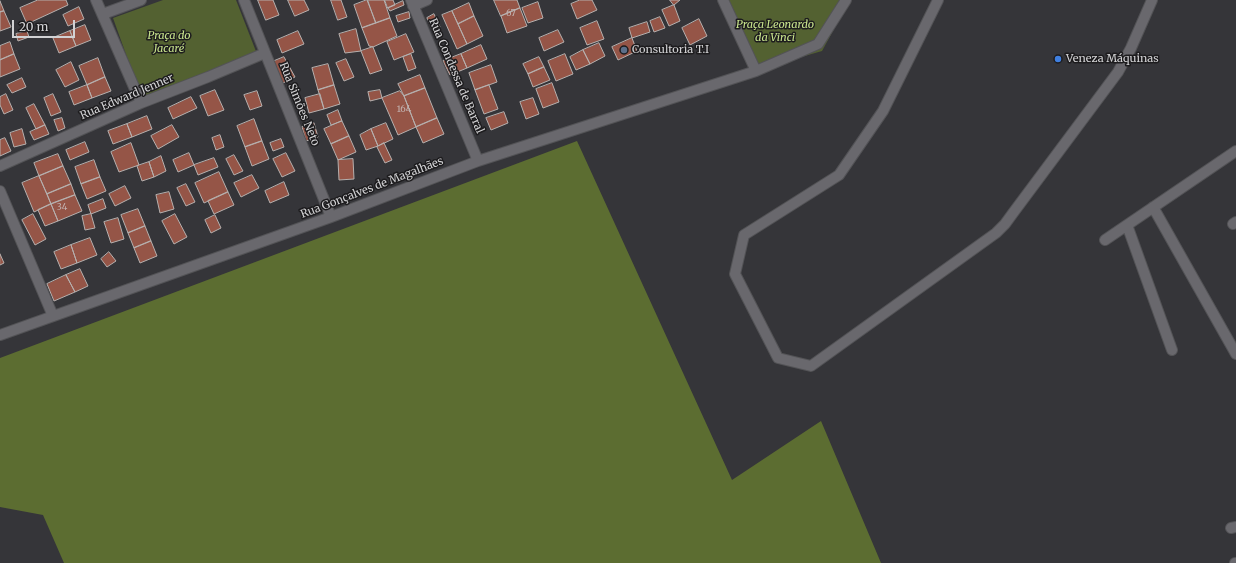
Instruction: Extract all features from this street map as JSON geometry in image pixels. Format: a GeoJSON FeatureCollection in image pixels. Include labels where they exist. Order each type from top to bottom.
{"type":"FeatureCollection","features":[{"type":"Feature","properties":{"kind":"street"},"geometry":{"type":"LineString","coordinates":[[96,0],[141,103]]}},
{"type":"Feature","properties":{"kind":"street"},"geometry":{"type":"LineString","coordinates":[[103,14],[141,0]]}},
{"type":"Feature","properties":{"kind":"street","name":"Rua Simões Neto"},"geometry":{"type":"LineString","coordinates":[[244,0],[331,217]]}},
{"type":"Feature","properties":{"kind":"street"},"geometry":{"type":"LineString","coordinates":[[412,3],[427,0]]}},
{"type":"Feature","properties":{"kind":"street"},"geometry":{"type":"LineString","coordinates":[[724,0],[756,71]]}},
{"type":"Feature","properties":{"kind":"street","name":"Rua Gonçalves de Magalhães"},"geometry":{"type":"LineString","coordinates":[[0,335],[331,217],[478,161],[756,71],[818,44],[846,0]]}},
{"type":"Feature","properties":{"kind":"street"},"geometry":{"type":"LineString","coordinates":[[938,0],[883,112],[839,175],[744,235],[735,274],[778,358],[810,366],[996,233],[1005,224],[1118,72],[1131,48],[1152,0]]}},
{"type":"Feature","properties":{"kind":"street","name":"Rua Condessa de Barral"},"geometry":{"type":"LineString","coordinates":[[412,3],[478,161]]}},
{"type":"Feature","properties":{"kind":"street","name":"Rua Edward Jenner"},"geometry":{"type":"LineString","coordinates":[[0,166],[141,103],[265,53]]}},
{"type":"Feature","properties":{"kind":"street"},"geometry":{"type":"LineString","coordinates":[[1105,240],[1236,151]]}},
{"type":"Feature","properties":{"kind":"street"},"geometry":{"type":"LineString","coordinates":[[0,191],[53,316]]}},
{"type":"Feature","properties":{"kind":"street"},"geometry":{"type":"LineString","coordinates":[[1153,207],[1236,354]]}},
{"type":"Feature","properties":{"kind":"street"},"geometry":{"type":"LineString","coordinates":[[1127,225],[1172,350]]}},
{"type":"Feature","properties":{"kind":"green space","name":"Praça do Jacaré"},"geometry":{"type":"Polygon","coordinates":[[[163,0],[236,0],[257,54],[142,99],[113,18],[163,0]]]}},
{"type":"Feature","properties":{"kind":"green space","name":"Praça Leonardo da Vinci"},"geometry":{"type":"Polygon","coordinates":[[[723,0],[850,0],[822,51],[760,69],[723,0]]]}},
{"type":"Feature","properties":{"kind":"green space"},"geometry":{"type":"Polygon","coordinates":[[[577,141],[732,480],[821,421],[881,563],[64,563],[43,515],[0,507],[0,358],[577,141]]]}},
{"type":"Feature","properties":{"kind":"building"},"geometry":{"type":"Polygon","coordinates":[[[38,0],[66,0],[68,5],[27,24],[20,8],[38,0]]]}},
{"type":"Feature","properties":{"kind":"building"},"geometry":{"type":"Polygon","coordinates":[[[258,0],[273,0],[279,15],[266,20],[258,0]]]}},
{"type":"Feature","properties":{"kind":"building"},"geometry":{"type":"Polygon","coordinates":[[[288,0],[304,0],[309,10],[295,16],[288,0]]]}},
{"type":"Feature","properties":{"kind":"building"},"geometry":{"type":"Polygon","coordinates":[[[331,0],[341,0],[347,17],[338,20],[331,0]]]}},
{"type":"Feature","properties":{"kind":"building"},"geometry":{"type":"Polygon","coordinates":[[[367,0],[376,23],[362,28],[354,5],[367,0]]]}},
{"type":"Feature","properties":{"kind":"building"},"geometry":{"type":"Polygon","coordinates":[[[368,0],[384,0],[390,18],[376,23],[368,0]]]}},
{"type":"Feature","properties":{"kind":"building"},"geometry":{"type":"Polygon","coordinates":[[[385,0],[393,0],[395,5],[388,8],[385,0]]]}},
{"type":"Feature","properties":{"kind":"building"},"geometry":{"type":"Polygon","coordinates":[[[494,0],[517,0],[520,8],[501,16],[494,0]]]}},
{"type":"Feature","properties":{"kind":"building"},"geometry":{"type":"Polygon","coordinates":[[[580,0],[592,0],[597,10],[577,19],[571,4],[580,0]]]}},
{"type":"Feature","properties":{"kind":"building"},"geometry":{"type":"Polygon","coordinates":[[[670,0],[680,0],[674,5],[670,0]]]}},
{"type":"Feature","properties":{"kind":"building"},"geometry":{"type":"Polygon","coordinates":[[[0,1],[4,11],[0,12],[0,1]]]}},
{"type":"Feature","properties":{"kind":"building"},"geometry":{"type":"Polygon","coordinates":[[[403,1],[404,5],[390,11],[388,8],[403,1]]]}},
{"type":"Feature","properties":{"kind":"building"},"geometry":{"type":"Polygon","coordinates":[[[538,2],[543,18],[528,23],[522,8],[538,2]]]}},
{"type":"Feature","properties":{"kind":"building"},"geometry":{"type":"Polygon","coordinates":[[[469,3],[474,16],[458,24],[452,11],[469,3]]]}},
{"type":"Feature","properties":{"kind":"building"},"geometry":{"type":"Polygon","coordinates":[[[674,5],[680,21],[669,26],[662,10],[674,5]]]}},
{"type":"Feature","properties":{"kind":"building"},"geometry":{"type":"Polygon","coordinates":[[[79,7],[84,19],[68,26],[63,15],[79,7]]]}},
{"type":"Feature","properties":{"kind":"building"},"geometry":{"type":"Polygon","coordinates":[[[520,8],[527,26],[507,33],[501,16],[520,8]]]}},
{"type":"Feature","properties":{"kind":"building"},"geometry":{"type":"Polygon","coordinates":[[[4,11],[11,27],[0,31],[0,12],[4,11]]]}},
{"type":"Feature","properties":{"kind":"building"},"geometry":{"type":"Polygon","coordinates":[[[452,11],[467,44],[457,49],[442,15],[452,11]]]}},
{"type":"Feature","properties":{"kind":"building"},"geometry":{"type":"Polygon","coordinates":[[[409,12],[410,18],[398,22],[396,16],[409,12]]]}},
{"type":"Feature","properties":{"kind":"building"},"geometry":{"type":"Polygon","coordinates":[[[434,14],[440,27],[433,31],[427,18],[434,14]]]}},
{"type":"Feature","properties":{"kind":"building"},"geometry":{"type":"Polygon","coordinates":[[[474,16],[483,36],[467,44],[458,24],[474,16]]]}},
{"type":"Feature","properties":{"kind":"building"},"geometry":{"type":"Polygon","coordinates":[[[660,17],[665,28],[654,32],[650,21],[660,17]]]}},
{"type":"Feature","properties":{"kind":"building"},"geometry":{"type":"Polygon","coordinates":[[[390,18],[397,36],[373,47],[369,46],[362,28],[390,18]]]}},
{"type":"Feature","properties":{"kind":"building"},"geometry":{"type":"Polygon","coordinates":[[[699,19],[707,36],[690,45],[682,28],[699,19]]]}},
{"type":"Feature","properties":{"kind":"building"},"geometry":{"type":"Polygon","coordinates":[[[597,21],[604,39],[587,45],[580,28],[597,21]]]}},
{"type":"Feature","properties":{"kind":"building"},"geometry":{"type":"Polygon","coordinates":[[[647,22],[650,32],[632,38],[629,28],[647,22]]]}},
{"type":"Feature","properties":{"kind":"building"},"geometry":{"type":"Polygon","coordinates":[[[85,25],[91,40],[76,46],[70,31],[85,25]]]}},
{"type":"Feature","properties":{"kind":"building"},"geometry":{"type":"Polygon","coordinates":[[[356,29],[361,51],[345,53],[339,34],[356,29]]]}},
{"type":"Feature","properties":{"kind":"building"},"geometry":{"type":"Polygon","coordinates":[[[558,30],[564,42],[544,51],[539,38],[558,30]]]}},
{"type":"Feature","properties":{"kind":"building"},"geometry":{"type":"Polygon","coordinates":[[[27,31],[29,37],[18,41],[16,34],[27,31]]]}},
{"type":"Feature","properties":{"kind":"building"},"geometry":{"type":"Polygon","coordinates":[[[70,31],[76,46],[59,53],[53,38],[70,31]]]}},
{"type":"Feature","properties":{"kind":"building"},"geometry":{"type":"Polygon","coordinates":[[[298,31],[304,44],[282,53],[277,40],[298,31]]]}},
{"type":"Feature","properties":{"kind":"building"},"geometry":{"type":"Polygon","coordinates":[[[406,34],[414,52],[394,60],[387,42],[406,34]]]}},
{"type":"Feature","properties":{"kind":"building"},"geometry":{"type":"Polygon","coordinates":[[[632,38],[637,51],[618,60],[612,47],[632,38]]]}},
{"type":"Feature","properties":{"kind":"building"},"geometry":{"type":"Polygon","coordinates":[[[10,42],[14,54],[0,60],[0,46],[10,42]]]}},
{"type":"Feature","properties":{"kind":"building"},"geometry":{"type":"Polygon","coordinates":[[[599,43],[605,56],[590,64],[583,50],[599,43]]]}},
{"type":"Feature","properties":{"kind":"building"},"geometry":{"type":"Polygon","coordinates":[[[481,45],[487,59],[467,68],[461,54],[481,45]]]}},
{"type":"Feature","properties":{"kind":"building"},"geometry":{"type":"Polygon","coordinates":[[[373,47],[382,70],[370,74],[361,51],[373,47]]]}},
{"type":"Feature","properties":{"kind":"building"},"geometry":{"type":"Polygon","coordinates":[[[583,50],[590,64],[576,70],[570,57],[583,50]]]}},
{"type":"Feature","properties":{"kind":"building"},"geometry":{"type":"Polygon","coordinates":[[[14,54],[20,69],[0,77],[0,60],[14,54]]]}},
{"type":"Feature","properties":{"kind":"building"},"geometry":{"type":"Polygon","coordinates":[[[411,54],[416,68],[408,71],[403,57],[411,54]]]}},
{"type":"Feature","properties":{"kind":"building"},"geometry":{"type":"Polygon","coordinates":[[[461,54],[467,68],[450,75],[443,61],[461,54]]]}},
{"type":"Feature","properties":{"kind":"building"},"geometry":{"type":"Polygon","coordinates":[[[565,54],[573,74],[556,81],[548,61],[565,54]]]}},
{"type":"Feature","properties":{"kind":"building"},"geometry":{"type":"Polygon","coordinates":[[[284,57],[295,77],[283,83],[272,62],[284,57]]]}},
{"type":"Feature","properties":{"kind":"building"},"geometry":{"type":"Polygon","coordinates":[[[539,57],[544,67],[528,74],[523,64],[539,57]]]}},
{"type":"Feature","properties":{"kind":"building"},"geometry":{"type":"Polygon","coordinates":[[[98,58],[105,77],[87,85],[79,66],[98,58]]]}},
{"type":"Feature","properties":{"kind":"building"},"geometry":{"type":"Polygon","coordinates":[[[346,59],[354,77],[344,81],[336,63],[346,59]]]}},
{"type":"Feature","properties":{"kind":"building"},"geometry":{"type":"Polygon","coordinates":[[[71,62],[79,80],[65,87],[56,70],[71,62]]]}},
{"type":"Feature","properties":{"kind":"building"},"geometry":{"type":"Polygon","coordinates":[[[328,64],[334,85],[318,90],[312,68],[328,64]]]}},
{"type":"Feature","properties":{"kind":"building"},"geometry":{"type":"Polygon","coordinates":[[[491,65],[497,82],[475,90],[469,73],[491,65]]]}},
{"type":"Feature","properties":{"kind":"building"},"geometry":{"type":"Polygon","coordinates":[[[544,67],[550,80],[533,87],[528,74],[544,67]]]}},
{"type":"Feature","properties":{"kind":"building"},"geometry":{"type":"Polygon","coordinates":[[[420,75],[425,88],[404,96],[398,84],[420,75]]]}},
{"type":"Feature","properties":{"kind":"building"},"geometry":{"type":"Polygon","coordinates":[[[105,77],[111,91],[92,98],[87,85],[105,77]]]}},
{"type":"Feature","properties":{"kind":"building"},"geometry":{"type":"Polygon","coordinates":[[[22,78],[26,87],[12,93],[7,85],[22,78]]]}},
{"type":"Feature","properties":{"kind":"building"},"geometry":{"type":"Polygon","coordinates":[[[552,83],[559,102],[543,108],[536,89],[552,83]]]}},
{"type":"Feature","properties":{"kind":"building"},"geometry":{"type":"Polygon","coordinates":[[[87,85],[92,98],[74,105],[69,92],[87,85]]]}},
{"type":"Feature","properties":{"kind":"building"},"geometry":{"type":"Polygon","coordinates":[[[334,85],[340,104],[324,109],[318,90],[334,85]]]}},
{"type":"Feature","properties":{"kind":"building"},"geometry":{"type":"Polygon","coordinates":[[[489,85],[498,109],[484,114],[475,90],[489,85]]]}},
{"type":"Feature","properties":{"kind":"building"},"geometry":{"type":"Polygon","coordinates":[[[425,88],[437,118],[416,127],[404,96],[425,88]]]}},
{"type":"Feature","properties":{"kind":"building"},"geometry":{"type":"Polygon","coordinates":[[[215,90],[224,110],[208,116],[200,96],[215,90]]]}},
{"type":"Feature","properties":{"kind":"building"},"geometry":{"type":"Polygon","coordinates":[[[380,90],[382,98],[370,101],[368,92],[380,90]]]}},
{"type":"Feature","properties":{"kind":"building"},"geometry":{"type":"Polygon","coordinates":[[[257,91],[262,106],[250,110],[244,95],[257,91]]]}},
{"type":"Feature","properties":{"kind":"building"},"geometry":{"type":"Polygon","coordinates":[[[400,91],[404,96],[416,127],[398,135],[382,98],[400,91]]]}},
{"type":"Feature","properties":{"kind":"building"},"geometry":{"type":"Polygon","coordinates":[[[6,94],[13,110],[4,114],[0,105],[0,97],[6,94]]]}},
{"type":"Feature","properties":{"kind":"building"},"geometry":{"type":"Polygon","coordinates":[[[53,94],[61,112],[51,116],[44,98],[53,94]]]}},
{"type":"Feature","properties":{"kind":"building"},"geometry":{"type":"Polygon","coordinates":[[[320,94],[324,109],[309,113],[305,98],[320,94]]]}},
{"type":"Feature","properties":{"kind":"building"},"geometry":{"type":"Polygon","coordinates":[[[191,97],[197,108],[173,119],[168,108],[191,97]]]}},
{"type":"Feature","properties":{"kind":"building"},"geometry":{"type":"Polygon","coordinates":[[[533,98],[539,114],[526,119],[520,102],[533,98]]]}},
{"type":"Feature","properties":{"kind":"building"},"geometry":{"type":"Polygon","coordinates":[[[34,104],[45,125],[36,129],[26,108],[34,104]]]}},
{"type":"Feature","properties":{"kind":"building"},"geometry":{"type":"Polygon","coordinates":[[[338,110],[342,121],[331,125],[327,115],[338,110]]]}},
{"type":"Feature","properties":{"kind":"building"},"geometry":{"type":"Polygon","coordinates":[[[504,112],[508,123],[491,130],[486,118],[504,112]]]}},
{"type":"Feature","properties":{"kind":"building"},"geometry":{"type":"Polygon","coordinates":[[[147,116],[152,129],[132,137],[127,124],[147,116]]]}},
{"type":"Feature","properties":{"kind":"building"},"geometry":{"type":"Polygon","coordinates":[[[62,118],[65,128],[58,131],[54,120],[62,118]]]}},
{"type":"Feature","properties":{"kind":"building"},"geometry":{"type":"Polygon","coordinates":[[[437,118],[444,134],[423,143],[416,127],[437,118]]]}},
{"type":"Feature","properties":{"kind":"building"},"geometry":{"type":"Polygon","coordinates":[[[254,119],[262,141],[245,147],[237,126],[254,119]]]}},
{"type":"Feature","properties":{"kind":"building"},"geometry":{"type":"Polygon","coordinates":[[[342,121],[349,136],[331,144],[324,129],[342,121]]]}},
{"type":"Feature","properties":{"kind":"building"},"geometry":{"type":"Polygon","coordinates":[[[314,123],[318,137],[306,141],[302,127],[314,123]]]}},
{"type":"Feature","properties":{"kind":"building"},"geometry":{"type":"Polygon","coordinates":[[[386,123],[393,139],[378,146],[371,129],[386,123]]]}},
{"type":"Feature","properties":{"kind":"building"},"geometry":{"type":"Polygon","coordinates":[[[127,124],[132,137],[113,144],[108,131],[127,124]]]}},
{"type":"Feature","properties":{"kind":"building"},"geometry":{"type":"Polygon","coordinates":[[[45,125],[49,134],[34,140],[30,132],[45,125]]]}},
{"type":"Feature","properties":{"kind":"building"},"geometry":{"type":"Polygon","coordinates":[[[172,125],[179,137],[158,149],[151,136],[172,125]]]}},
{"type":"Feature","properties":{"kind":"building"},"geometry":{"type":"Polygon","coordinates":[[[22,129],[26,144],[14,147],[10,133],[22,129]]]}},
{"type":"Feature","properties":{"kind":"building"},"geometry":{"type":"Polygon","coordinates":[[[371,129],[378,146],[366,150],[360,135],[371,129]]]}},
{"type":"Feature","properties":{"kind":"building"},"geometry":{"type":"Polygon","coordinates":[[[220,135],[224,147],[216,150],[212,138],[220,135]]]}},
{"type":"Feature","properties":{"kind":"building"},"geometry":{"type":"Polygon","coordinates":[[[349,136],[356,152],[338,160],[331,144],[349,136]]]}},
{"type":"Feature","properties":{"kind":"building"},"geometry":{"type":"Polygon","coordinates":[[[5,138],[11,151],[0,156],[0,140],[5,138]]]}},
{"type":"Feature","properties":{"kind":"building"},"geometry":{"type":"Polygon","coordinates":[[[281,139],[284,147],[273,151],[270,143],[281,139]]]}},
{"type":"Feature","properties":{"kind":"building"},"geometry":{"type":"Polygon","coordinates":[[[262,141],[269,159],[252,166],[245,147],[262,141]]]}},
{"type":"Feature","properties":{"kind":"building"},"geometry":{"type":"Polygon","coordinates":[[[85,142],[89,152],[70,160],[66,150],[85,142]]]}},
{"type":"Feature","properties":{"kind":"building"},"geometry":{"type":"Polygon","coordinates":[[[131,143],[139,165],[119,172],[111,152],[131,143]]]}},
{"type":"Feature","properties":{"kind":"building"},"geometry":{"type":"Polygon","coordinates":[[[384,143],[392,160],[385,163],[377,147],[384,143]]]}},
{"type":"Feature","properties":{"kind":"building"},"geometry":{"type":"Polygon","coordinates":[[[189,153],[194,165],[178,172],[173,160],[189,153]]]}},
{"type":"Feature","properties":{"kind":"building"},"geometry":{"type":"Polygon","coordinates":[[[286,153],[295,171],[282,177],[273,159],[286,153]]]}},
{"type":"Feature","properties":{"kind":"building"},"geometry":{"type":"Polygon","coordinates":[[[58,154],[63,166],[39,176],[34,163],[58,154]]]}},
{"type":"Feature","properties":{"kind":"building"},"geometry":{"type":"Polygon","coordinates":[[[234,155],[243,171],[234,175],[226,159],[234,155]]]}},
{"type":"Feature","properties":{"kind":"building"},"geometry":{"type":"Polygon","coordinates":[[[161,156],[166,171],[154,177],[149,162],[161,156]]]}},
{"type":"Feature","properties":{"kind":"building"},"geometry":{"type":"Polygon","coordinates":[[[214,158],[218,167],[198,175],[194,165],[214,158]]]}},
{"type":"Feature","properties":{"kind":"building"},"geometry":{"type":"Polygon","coordinates":[[[353,159],[354,179],[339,180],[338,160],[353,159]]]}},
{"type":"Feature","properties":{"kind":"building"},"geometry":{"type":"Polygon","coordinates":[[[94,160],[100,177],[81,184],[75,167],[94,160]]]}},
{"type":"Feature","properties":{"kind":"building"},"geometry":{"type":"Polygon","coordinates":[[[149,162],[154,177],[142,181],[137,166],[149,162]]]}},
{"type":"Feature","properties":{"kind":"building"},"geometry":{"type":"Polygon","coordinates":[[[63,166],[71,184],[47,194],[39,176],[63,166]]]}},
{"type":"Feature","properties":{"kind":"building"},"geometry":{"type":"Polygon","coordinates":[[[219,172],[228,192],[204,203],[195,183],[219,172]]]}},
{"type":"Feature","properties":{"kind":"building"},"geometry":{"type":"Polygon","coordinates":[[[252,175],[259,188],[241,197],[234,183],[252,175]]]}},
{"type":"Feature","properties":{"kind":"building"},"geometry":{"type":"Polygon","coordinates":[[[39,176],[51,204],[34,212],[22,183],[39,176]]]}},
{"type":"Feature","properties":{"kind":"building"},"geometry":{"type":"Polygon","coordinates":[[[100,177],[106,191],[87,199],[81,184],[100,177]]]}},
{"type":"Feature","properties":{"kind":"building"},"geometry":{"type":"Polygon","coordinates":[[[284,182],[289,195],[270,203],[265,191],[284,182]]]}},
{"type":"Feature","properties":{"kind":"building"},"geometry":{"type":"Polygon","coordinates":[[[71,184],[75,195],[51,204],[47,194],[71,184]]]}},
{"type":"Feature","properties":{"kind":"building"},"geometry":{"type":"Polygon","coordinates":[[[186,184],[195,202],[186,206],[177,188],[186,184]]]}},
{"type":"Feature","properties":{"kind":"building"},"geometry":{"type":"Polygon","coordinates":[[[125,186],[131,198],[115,206],[109,194],[125,186]]]}},
{"type":"Feature","properties":{"kind":"building"},"geometry":{"type":"Polygon","coordinates":[[[169,192],[174,209],[160,213],[156,195],[169,192]]]}},
{"type":"Feature","properties":{"kind":"building"},"geometry":{"type":"Polygon","coordinates":[[[228,192],[234,205],[214,214],[208,201],[228,192]]]}},
{"type":"Feature","properties":{"kind":"building"},"geometry":{"type":"Polygon","coordinates":[[[75,195],[82,211],[58,221],[51,204],[75,195]]]}},
{"type":"Feature","properties":{"kind":"building"},"geometry":{"type":"Polygon","coordinates":[[[103,199],[106,208],[91,214],[88,205],[103,199]]]}},
{"type":"Feature","properties":{"kind":"building"},"geometry":{"type":"Polygon","coordinates":[[[51,204],[58,221],[45,226],[38,210],[51,204]]]}},
{"type":"Feature","properties":{"kind":"building"},"geometry":{"type":"Polygon","coordinates":[[[138,209],[145,226],[128,233],[121,215],[138,209]]]}},
{"type":"Feature","properties":{"kind":"building"},"geometry":{"type":"Polygon","coordinates":[[[33,214],[46,239],[35,245],[22,220],[33,214]]]}},
{"type":"Feature","properties":{"kind":"building"},"geometry":{"type":"Polygon","coordinates":[[[91,214],[95,228],[85,230],[82,216],[91,214]]]}},
{"type":"Feature","properties":{"kind":"building"},"geometry":{"type":"Polygon","coordinates":[[[175,214],[187,237],[174,244],[162,221],[175,214]]]}},
{"type":"Feature","properties":{"kind":"building"},"geometry":{"type":"Polygon","coordinates":[[[215,215],[221,228],[211,233],[205,220],[215,215]]]}},
{"type":"Feature","properties":{"kind":"building"},"geometry":{"type":"Polygon","coordinates":[[[118,218],[124,239],[111,243],[104,222],[118,218]]]}},
{"type":"Feature","properties":{"kind":"building"},"geometry":{"type":"Polygon","coordinates":[[[145,226],[151,241],[134,248],[128,233],[145,226]]]}},
{"type":"Feature","properties":{"kind":"building"},"geometry":{"type":"Polygon","coordinates":[[[90,238],[97,255],[77,263],[71,245],[90,238]]]}},
{"type":"Feature","properties":{"kind":"building"},"geometry":{"type":"Polygon","coordinates":[[[151,241],[157,256],[140,263],[134,248],[151,241]]]}},
{"type":"Feature","properties":{"kind":"building"},"geometry":{"type":"Polygon","coordinates":[[[71,245],[77,263],[61,269],[54,252],[71,245]]]}},
{"type":"Feature","properties":{"kind":"building"},"geometry":{"type":"Polygon","coordinates":[[[109,252],[116,261],[107,267],[101,259],[109,252]]]}},
{"type":"Feature","properties":{"kind":"building"},"geometry":{"type":"Polygon","coordinates":[[[0,254],[4,263],[0,265],[0,254]]]}},
{"type":"Feature","properties":{"kind":"building"},"geometry":{"type":"Polygon","coordinates":[[[80,269],[88,286],[75,292],[66,275],[80,269]]]}},
{"type":"Feature","properties":{"kind":"building"},"geometry":{"type":"Polygon","coordinates":[[[66,275],[75,292],[54,301],[47,284],[66,275]]]}},
{"type":"Feature","properties":{"kind":"place","name":"Consultoria T.I"},"geometry":{"type":"Point","coordinates":[624,50]}},
{"type":"Feature","properties":{"kind":"place","name":"Veneza Máquinas"},"geometry":{"type":"Point","coordinates":[1058,59]}}]}
